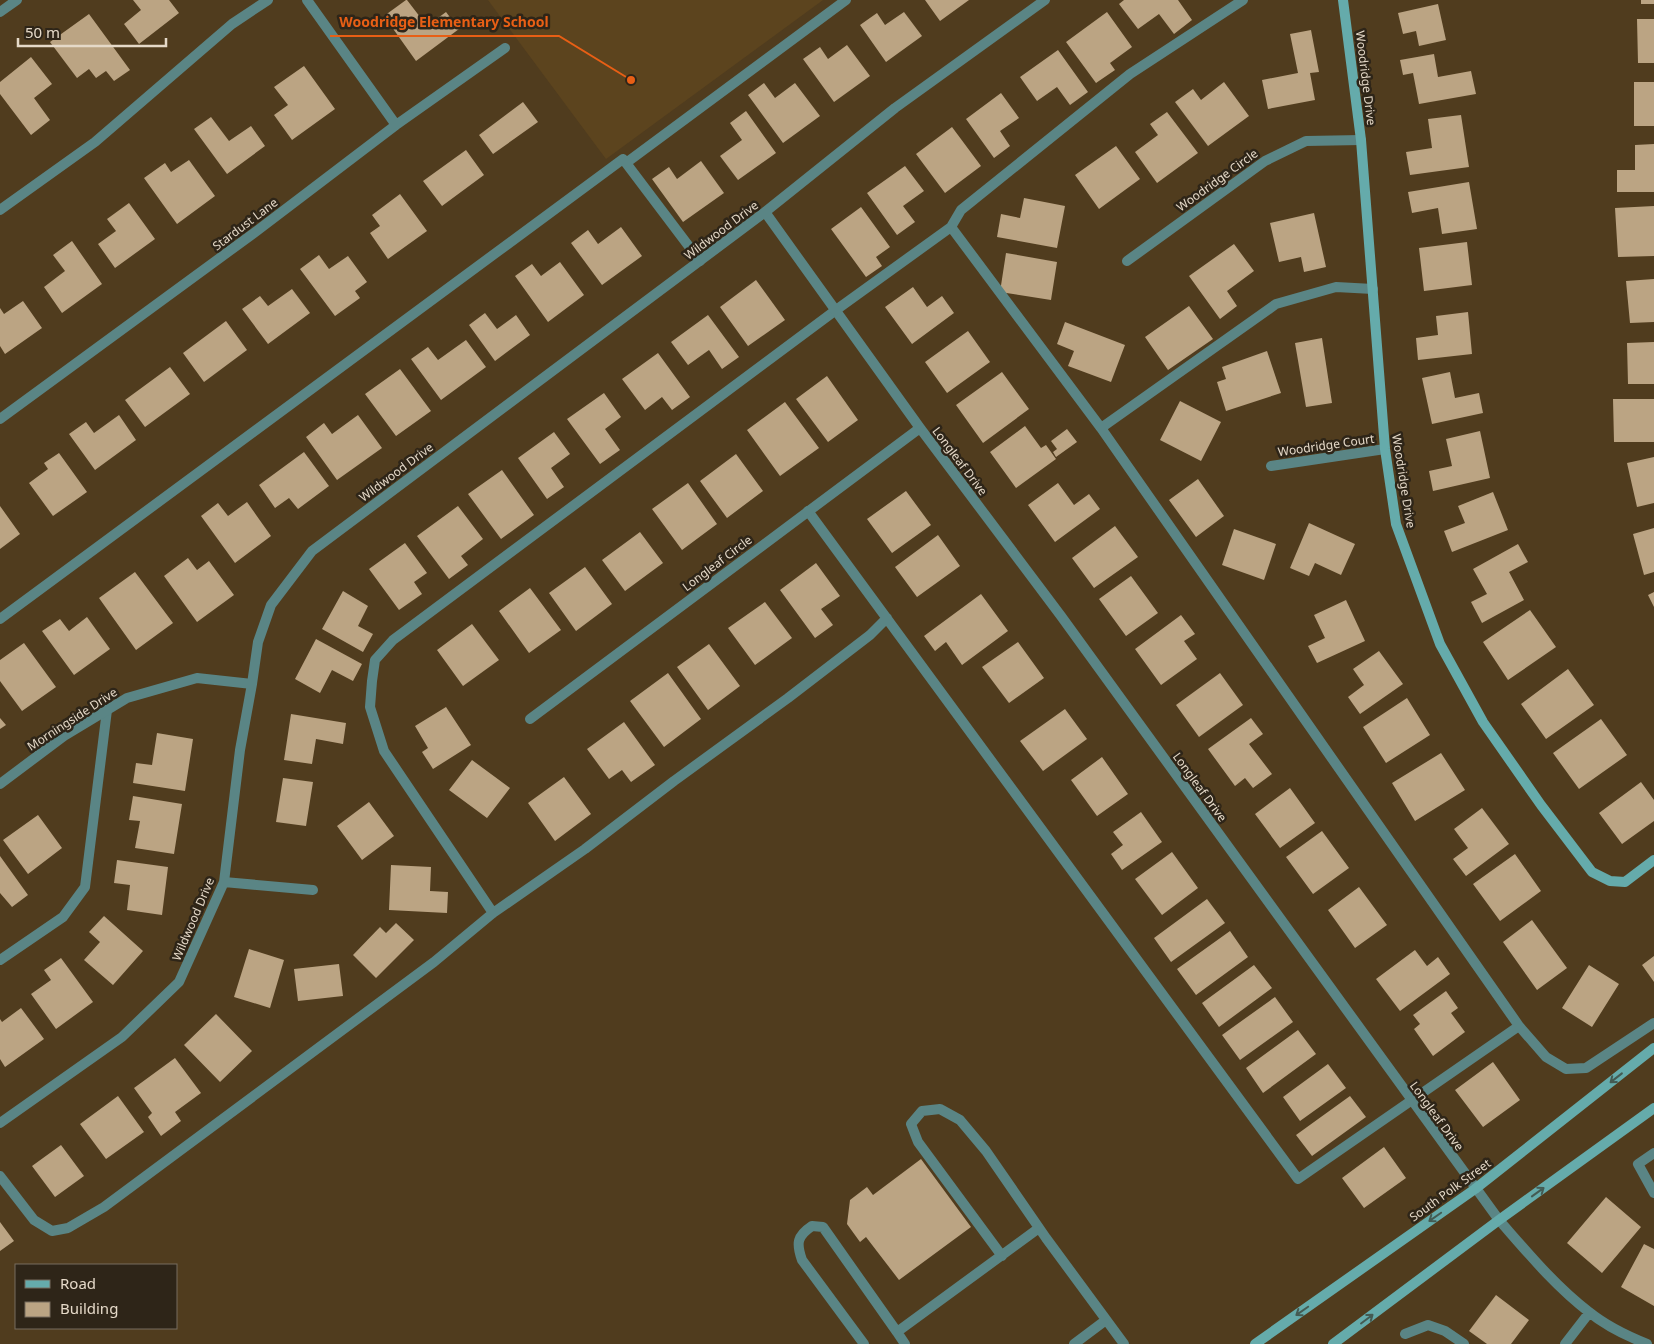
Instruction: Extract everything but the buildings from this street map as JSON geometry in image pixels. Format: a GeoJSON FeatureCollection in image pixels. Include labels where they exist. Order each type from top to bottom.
{"type":"FeatureCollection","features":[{"type":"Feature","properties":{"kind":"street"},"geometry":{"type":"LineString","coordinates":[[0,12],[16,0]]}},
{"type":"Feature","properties":{"kind":"street"},"geometry":{"type":"LineString","coordinates":[[0,210],[95,142],[232,24],[268,0]]}},
{"type":"Feature","properties":{"kind":"street"},"geometry":{"type":"LineString","coordinates":[[307,0],[396,125]]}},
{"type":"Feature","properties":{"kind":"street"},"geometry":{"type":"LineString","coordinates":[[626,163],[846,0]]}},
{"type":"Feature","properties":{"kind":"street","name":"Wildwood Drive"},"geometry":{"type":"LineString","coordinates":[[0,1123],[122,1037],[179,982],[224,882],[240,750],[258,642],[271,605],[312,551],[765,212],[895,108],[1044,0]]}},
{"type":"Feature","properties":{"kind":"street"},"geometry":{"type":"LineString","coordinates":[[492,913],[384,751],[370,708],[375,660],[393,640],[836,310],[951,227],[961,210],[1130,74],[1243,0]]}},
{"type":"Feature","properties":{"kind":"street","name":"Woodridge Drive"},"geometry":{"type":"LineString","coordinates":[[1344,0],[1361,140],[1385,450],[1396,524],[1440,644],[1484,722],[1541,805],[1592,872],[1610,881],[1625,882],[1654,860]]}},
{"type":"Feature","properties":{"kind":"street","name":"Stardust Lane"},"geometry":{"type":"LineString","coordinates":[[0,419],[258,230],[396,125],[506,48]]}},
{"type":"Feature","properties":{"kind":"street","name":"Woodridge Circle"},"geometry":{"type":"LineString","coordinates":[[1127,261],[1265,161],[1306,141],[1361,140]]}},
{"type":"Feature","properties":{"kind":"street"},"geometry":{"type":"LineString","coordinates":[[0,619],[623,159],[700,261]]}},
{"type":"Feature","properties":{"kind":"street","name":"Longleaf Drive"},"geometry":{"type":"LineString","coordinates":[[765,212],[920,428],[1061,616],[1410,1100],[1499,1220],[1552,1279],[1589,1313],[1632,1338],[1647,1344]]}},
{"type":"Feature","properties":{"kind":"street"},"geometry":{"type":"LineString","coordinates":[[951,227],[1101,428],[1519,1026],[1546,1057],[1566,1068],[1586,1068],[1654,1023]]}},
{"type":"Feature","properties":{"kind":"street"},"geometry":{"type":"LineString","coordinates":[[1101,428],[1276,304],[1336,288],[1373,289]]}},
{"type":"Feature","properties":{"kind":"street","name":"Longleaf Circle"},"geometry":{"type":"LineString","coordinates":[[530,719],[920,428]]}},
{"type":"Feature","properties":{"kind":"street","name":"Woodridge Court"},"geometry":{"type":"LineString","coordinates":[[1271,466],[1385,450]]}},
{"type":"Feature","properties":{"kind":"street"},"geometry":{"type":"LineString","coordinates":[[808,511],[1298,1179],[1519,1026]]}},
{"type":"Feature","properties":{"kind":"street"},"geometry":{"type":"LineString","coordinates":[[0,1176],[34,1220],[52,1231],[68,1228],[104,1207],[434,962],[492,913],[585,849],[788,698],[870,635],[887,618]]}},
{"type":"Feature","properties":{"kind":"street","name":"Morningside Drive"},"geometry":{"type":"LineString","coordinates":[[0,784],[64,736],[127,698],[197,678],[252,684]]}},
{"type":"Feature","properties":{"kind":"street"},"geometry":{"type":"LineString","coordinates":[[0,960],[63,916],[85,887],[107,710]]}},
{"type":"Feature","properties":{"kind":"street"},"geometry":{"type":"LineString","coordinates":[[224,882],[313,890]]}},
{"type":"Feature","properties":{"kind":"street","name":"South Polk Street"},"geometry":{"type":"LineString","coordinates":[[1256,1344],[1475,1189],[1654,1048]]}},
{"type":"Feature","properties":{"kind":"street"},"geometry":{"type":"LineString","coordinates":[[1333,1344],[1499,1220],[1654,1108]]}},
{"type":"Feature","properties":{"kind":"street"},"geometry":{"type":"LineString","coordinates":[[1002,1256],[918,1142],[911,1124],[922,1111],[940,1109],[960,1120],[986,1150],[1039,1228],[1124,1344]]}},
{"type":"Feature","properties":{"kind":"street"},"geometry":{"type":"LineString","coordinates":[[1654,1153],[1638,1164],[1654,1193]]}},
{"type":"Feature","properties":{"kind":"street"},"geometry":{"type":"LineString","coordinates":[[864,1344],[802,1260],[798,1248],[798,1240],[803,1232],[812,1226],[822,1227],[906,1344]]}},
{"type":"Feature","properties":{"kind":"street"},"geometry":{"type":"LineString","coordinates":[[897,1332],[1039,1228]]}},
{"type":"Feature","properties":{"kind":"street"},"geometry":{"type":"LineString","coordinates":[[1565,1344],[1589,1313]]}},
{"type":"Feature","properties":{"kind":"street"},"geometry":{"type":"LineString","coordinates":[[1074,1344],[1106,1320]]}},
{"type":"Feature","properties":{"kind":"street"},"geometry":{"type":"LineString","coordinates":[[1405,1334],[1428,1325],[1445,1331],[1464,1344]]}},
{"type":"Feature","properties":{"kind":"shaded area"},"geometry":{"type":"Polygon","coordinates":[[[488,0],[823,0],[606,159],[488,0]]]}},
{"type":"Feature","properties":{"kind":"place","name":"Woodridge Elementary School"},"geometry":{"type":"Point","coordinates":[631,80]}}]}
